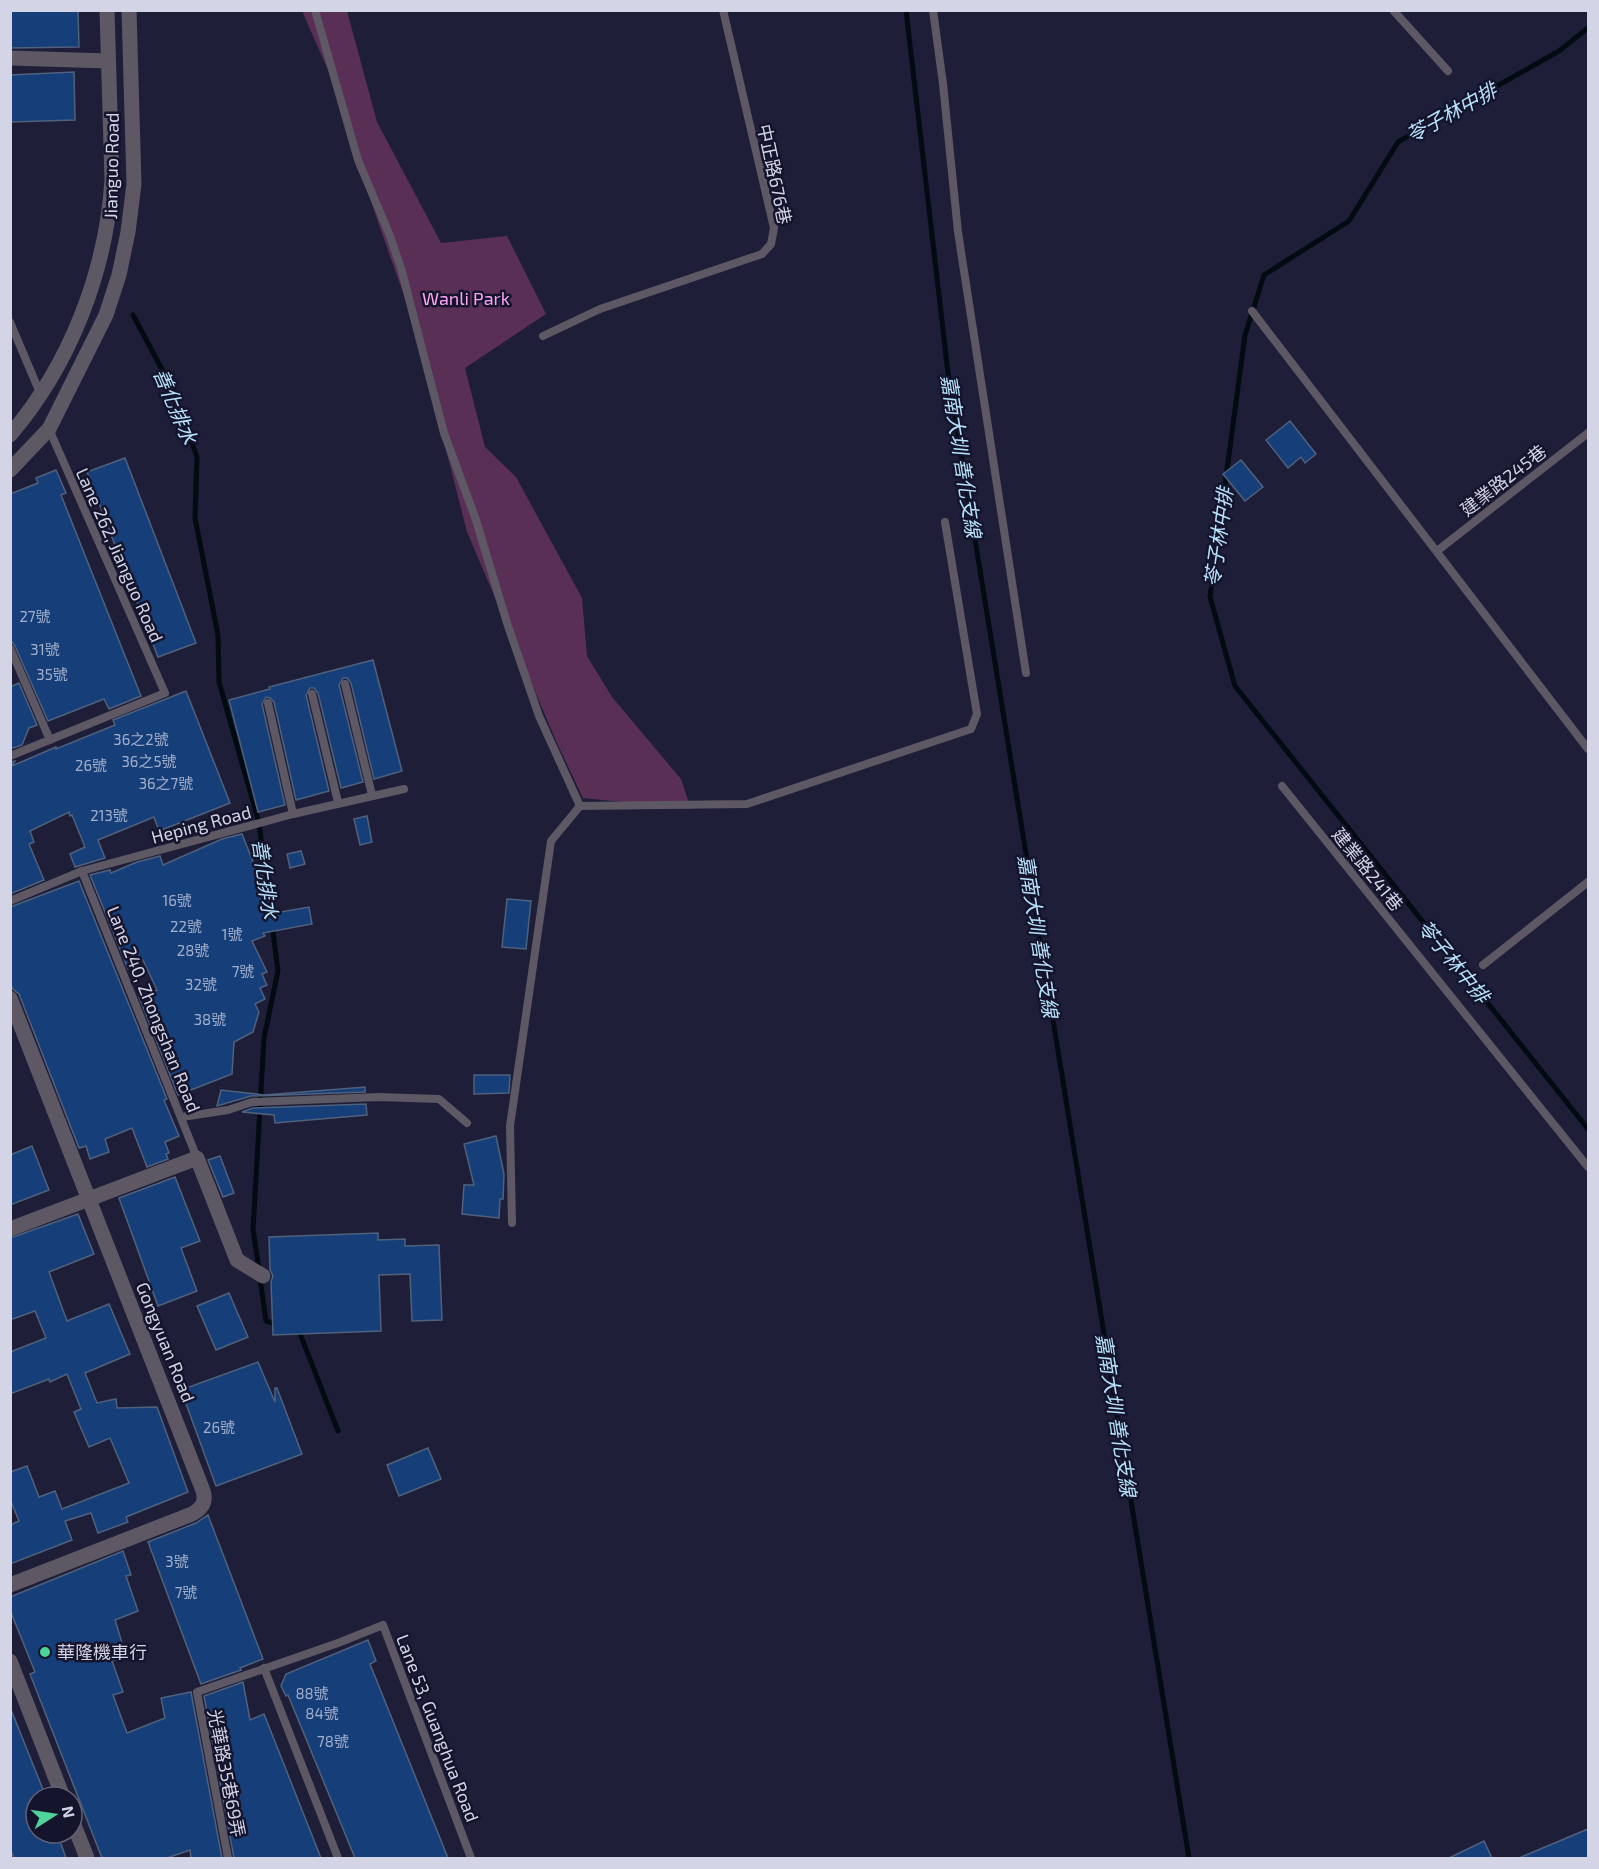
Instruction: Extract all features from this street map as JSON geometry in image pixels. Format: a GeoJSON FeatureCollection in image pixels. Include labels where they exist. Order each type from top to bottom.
{"type":"FeatureCollection","features":[{"type":"Feature","properties":{"kind":"street","name":"Jianguo Road"},"geometry":{"type":"LineString","coordinates":[[10,435],[26,417],[60,360],[88,299],[102,253],[112,180],[107,10]]}},
{"type":"Feature","properties":{"kind":"street","name":"Jianguo Road"},"geometry":{"type":"LineString","coordinates":[[10,470],[49,429],[106,315],[119,275],[128,232],[134,184],[129,10]]}},
{"type":"Feature","properties":{"kind":"street"},"geometry":{"type":"LineString","coordinates":[[10,58],[108,62]]}},
{"type":"Feature","properties":{"kind":"street","name":"Gongyuan Road"},"geometry":{"type":"LineString","coordinates":[[10,998],[202,1488],[204,1502],[200,1509],[192,1514],[10,1585]]}},
{"type":"Feature","properties":{"kind":"street"},"geometry":{"type":"LineString","coordinates":[[10,1229],[197,1158],[237,1260],[263,1276]]}},
{"type":"Feature","properties":{"kind":"street"},"geometry":{"type":"LineString","coordinates":[[10,1661],[58,1785]]}},
{"type":"Feature","properties":{"kind":"lane"},"geometry":{"type":"LineString","coordinates":[[315,10],[357,160],[390,236],[444,433],[476,520],[507,623],[539,716],[580,806]]}},
{"type":"Feature","properties":{"kind":"lane","name":"中正路676巷"},"geometry":{"type":"LineString","coordinates":[[543,336],[600,309],[762,254],[771,244],[774,228],[723,10]]}},
{"type":"Feature","properties":{"kind":"lane"},"geometry":{"type":"LineString","coordinates":[[933,10],[958,232],[1026,673]]}},
{"type":"Feature","properties":{"kind":"lane"},"geometry":{"type":"LineString","coordinates":[[1393,10],[1448,71]]}},
{"type":"Feature","properties":{"kind":"lane"},"geometry":{"type":"LineString","coordinates":[[1252,311],[1588,749]]}},
{"type":"Feature","properties":{"kind":"lane"},"geometry":{"type":"LineString","coordinates":[[10,322],[41,394]]}},
{"type":"Feature","properties":{"kind":"lane","name":"Lane 262, Jianguo Road"},"geometry":{"type":"LineString","coordinates":[[49,429],[165,693],[50,740]]}},
{"type":"Feature","properties":{"kind":"lane","name":"建業路245巷"},"geometry":{"type":"LineString","coordinates":[[1437,551],[1588,433]]}},
{"type":"Feature","properties":{"kind":"lane"},"geometry":{"type":"LineString","coordinates":[[512,1223],[510,1126],[550,841],[580,806],[747,804],[971,729],[977,714],[945,522]]}},
{"type":"Feature","properties":{"kind":"lane"},"geometry":{"type":"LineString","coordinates":[[10,648],[50,740],[10,756]]}},
{"type":"Feature","properties":{"kind":"lane"},"geometry":{"type":"LineString","coordinates":[[345,684],[372,795]]}},
{"type":"Feature","properties":{"kind":"lane"},"geometry":{"type":"LineString","coordinates":[[312,694],[338,802]]}},
{"type":"Feature","properties":{"kind":"lane"},"geometry":{"type":"LineString","coordinates":[[268,703],[293,814]]}},
{"type":"Feature","properties":{"kind":"lane","name":"建業路241巷"},"geometry":{"type":"LineString","coordinates":[[1282,786],[1588,1167]]}},
{"type":"Feature","properties":{"kind":"lane","name":"Heping Road"},"geometry":{"type":"LineString","coordinates":[[10,901],[82,871],[338,802],[404,789]]}},
{"type":"Feature","properties":{"kind":"lane","name":"Lane 240, Zhongshan Road"},"geometry":{"type":"LineString","coordinates":[[82,871],[197,1158]]}},
{"type":"Feature","properties":{"kind":"lane"},"geometry":{"type":"LineString","coordinates":[[1483,965],[1588,882]]}},
{"type":"Feature","properties":{"kind":"lane"},"geometry":{"type":"LineString","coordinates":[[182,1117],[228,1110],[252,1102],[380,1096],[439,1099],[467,1123]]}},
{"type":"Feature","properties":{"kind":"lane","name":"Lane 53, Guanghua Road"},"geometry":{"type":"LineString","coordinates":[[264,1668],[383,1625],[471,1858]]}},
{"type":"Feature","properties":{"kind":"lane"},"geometry":{"type":"LineString","coordinates":[[264,1668],[338,1858]]}},
{"type":"Feature","properties":{"kind":"lane","name":"光華路35巷69弄"},"geometry":{"type":"LineString","coordinates":[[228,1858],[197,1692],[264,1668]]}},
{"type":"Feature","properties":{"kind":"green space","name":"Wanli Park"},"geometry":{"type":"Polygon","coordinates":[[[302,11],[347,11],[377,122],[441,243],[507,236],[546,314],[465,368],[485,447],[516,477],[582,598],[587,656],[612,697],[681,779],[691,809],[583,798],[557,743],[467,532],[414,324],[332,79],[302,11]]]}},
{"type":"Feature","properties":{"kind":"building"},"geometry":{"type":"Polygon","coordinates":[[[10,10],[78,10],[79,47],[10,48],[10,10]]]}},
{"type":"Feature","properties":{"kind":"building"},"geometry":{"type":"Polygon","coordinates":[[[74,72],[75,120],[10,122],[10,75],[74,72]]]}},
{"type":"Feature","properties":{"kind":"building"},"geometry":{"type":"Polygon","coordinates":[[[1290,421],[1316,454],[1305,463],[1301,457],[1288,468],[1266,440],[1290,421]]]}},
{"type":"Feature","properties":{"kind":"building"},"geometry":{"type":"Polygon","coordinates":[[[125,458],[196,643],[158,657],[87,472],[125,458]]]}},
{"type":"Feature","properties":{"kind":"building"},"geometry":{"type":"Polygon","coordinates":[[[1241,460],[1263,487],[1245,501],[1223,474],[1241,460]]]}},
{"type":"Feature","properties":{"kind":"building"},"geometry":{"type":"Polygon","coordinates":[[[56,470],[66,493],[61,495],[141,696],[109,709],[104,699],[48,721],[10,639],[10,494],[38,483],[36,478],[56,470]]]}},
{"type":"Feature","properties":{"kind":"building"},"geometry":{"type":"Polygon","coordinates":[[[373,660],[402,771],[374,779],[351,683],[347,678],[343,678],[339,685],[363,782],[341,788],[318,693],[314,688],[310,688],[306,695],[329,791],[296,800],[274,702],[266,697],[262,704],[285,805],[258,812],[229,700],[270,689],[269,687],[373,660]]]}},
{"type":"Feature","properties":{"kind":"building"},"geometry":{"type":"Polygon","coordinates":[[[19,683],[37,725],[29,728],[22,745],[10,749],[10,687],[19,683]]]}},
{"type":"Feature","properties":{"kind":"building"},"geometry":{"type":"Polygon","coordinates":[[[186,691],[230,803],[159,831],[154,817],[98,840],[105,858],[75,867],[70,854],[85,847],[69,812],[30,831],[34,842],[29,844],[44,880],[10,894],[10,762],[15,761],[12,766],[56,747],[56,749],[115,725],[113,720],[186,691]]]}},
{"type":"Feature","properties":{"kind":"building"},"geometry":{"type":"Polygon","coordinates":[[[367,816],[372,842],[360,845],[354,819],[367,816]]]}},
{"type":"Feature","properties":{"kind":"building"},"geometry":{"type":"Polygon","coordinates":[[[242,834],[259,877],[263,876],[275,913],[309,907],[312,924],[263,933],[265,936],[252,941],[267,972],[262,974],[267,985],[260,988],[265,999],[255,1004],[259,1012],[253,1032],[234,1042],[232,1074],[178,1095],[139,997],[157,990],[143,960],[128,969],[90,875],[110,870],[111,873],[137,862],[160,856],[163,865],[222,839],[242,834]]]}},
{"type":"Feature","properties":{"kind":"building"},"geometry":{"type":"Polygon","coordinates":[[[301,851],[305,864],[290,868],[287,854],[301,851]]]}},
{"type":"Feature","properties":{"kind":"building"},"geometry":{"type":"Polygon","coordinates":[[[79,881],[167,1099],[164,1100],[179,1136],[165,1142],[169,1153],[166,1154],[168,1159],[147,1167],[132,1128],[105,1139],[109,1152],[90,1159],[86,1146],[79,1148],[19,994],[10,983],[10,907],[79,881]]]}},
{"type":"Feature","properties":{"kind":"building"},"geometry":{"type":"Polygon","coordinates":[[[507,899],[531,901],[526,949],[502,947],[507,899]]]}},
{"type":"Feature","properties":{"kind":"building"},"geometry":{"type":"Polygon","coordinates":[[[474,1075],[510,1075],[509,1093],[474,1094],[474,1075]]]}},
{"type":"Feature","properties":{"kind":"building"},"geometry":{"type":"Polygon","coordinates":[[[365,1087],[365,1092],[251,1096],[217,1106],[221,1090],[264,1095],[365,1087]]]}},
{"type":"Feature","properties":{"kind":"building"},"geometry":{"type":"Polygon","coordinates":[[[366,1104],[367,1115],[275,1123],[274,1115],[242,1112],[253,1108],[366,1104]]]}},
{"type":"Feature","properties":{"kind":"building"},"geometry":{"type":"Polygon","coordinates":[[[496,1136],[504,1174],[503,1199],[500,1199],[499,1218],[462,1214],[464,1185],[474,1185],[464,1144],[496,1136]]]}},
{"type":"Feature","properties":{"kind":"building"},"geometry":{"type":"Polygon","coordinates":[[[32,1146],[49,1190],[10,1205],[10,1155],[32,1146]]]}},
{"type":"Feature","properties":{"kind":"building"},"geometry":{"type":"Polygon","coordinates":[[[220,1156],[234,1193],[223,1197],[208,1160],[220,1156]]]}},
{"type":"Feature","properties":{"kind":"building"},"geometry":{"type":"Polygon","coordinates":[[[175,1177],[200,1241],[181,1248],[197,1291],[158,1306],[119,1198],[175,1177]]]}},
{"type":"Feature","properties":{"kind":"building"},"geometry":{"type":"Polygon","coordinates":[[[78,1214],[94,1254],[49,1272],[67,1321],[109,1304],[130,1354],[85,1373],[97,1403],[116,1399],[117,1408],[157,1407],[188,1492],[126,1517],[128,1522],[98,1533],[91,1513],[65,1521],[72,1540],[10,1564],[10,1525],[19,1521],[10,1499],[10,1472],[27,1466],[39,1497],[55,1491],[62,1509],[129,1483],[110,1438],[89,1447],[74,1412],[81,1409],[67,1374],[50,1382],[49,1379],[10,1394],[10,1352],[46,1338],[35,1311],[10,1320],[10,1238],[78,1214]]]}},
{"type":"Feature","properties":{"kind":"building"},"geometry":{"type":"Polygon","coordinates":[[[378,1233],[378,1240],[405,1239],[405,1246],[439,1245],[442,1320],[412,1321],[410,1274],[379,1275],[381,1331],[273,1335],[271,1282],[273,1276],[270,1270],[269,1237],[378,1233]]]}},
{"type":"Feature","properties":{"kind":"building"},"geometry":{"type":"Polygon","coordinates":[[[229,1293],[248,1337],[216,1350],[197,1306],[229,1293]]]}},
{"type":"Feature","properties":{"kind":"building"},"geometry":{"type":"Polygon","coordinates":[[[258,1362],[275,1402],[275,1388],[277,1388],[302,1454],[216,1486],[181,1390],[258,1362]]]}},
{"type":"Feature","properties":{"kind":"building"},"geometry":{"type":"Polygon","coordinates":[[[428,1448],[441,1479],[399,1496],[387,1465],[428,1448]]]}},
{"type":"Feature","properties":{"kind":"building"},"geometry":{"type":"Polygon","coordinates":[[[208,1515],[263,1659],[240,1668],[241,1670],[201,1684],[148,1542],[196,1523],[208,1515]]]}},
{"type":"Feature","properties":{"kind":"building"},"geometry":{"type":"Polygon","coordinates":[[[123,1551],[131,1575],[126,1576],[138,1611],[115,1620],[126,1656],[112,1661],[123,1692],[113,1695],[127,1733],[165,1718],[161,1698],[191,1692],[222,1858],[191,1858],[190,1850],[167,1858],[102,1858],[84,1812],[84,1785],[73,1785],[30,1674],[35,1672],[10,1610],[10,1597],[123,1551]]]}},
{"type":"Feature","properties":{"kind":"building"},"geometry":{"type":"Polygon","coordinates":[[[368,1640],[376,1661],[370,1664],[448,1858],[355,1858],[288,1695],[286,1696],[281,1686],[286,1674],[368,1640]]]}},
{"type":"Feature","properties":{"kind":"building"},"geometry":{"type":"Polygon","coordinates":[[[243,1682],[250,1720],[264,1714],[321,1858],[234,1858],[204,1696],[243,1682]]]}},
{"type":"Feature","properties":{"kind":"building"},"geometry":{"type":"Polygon","coordinates":[[[10,1707],[41,1785],[24,1785],[24,1845],[61,1845],[66,1858],[14,1858],[10,1848],[10,1707]]]}},
{"type":"Feature","properties":{"kind":"building"},"geometry":{"type":"Polygon","coordinates":[[[1588,1829],[1588,1858],[1519,1858],[1588,1829]]]}},
{"type":"Feature","properties":{"kind":"building"},"geometry":{"type":"Polygon","coordinates":[[[1484,1841],[1492,1858],[1449,1858],[1484,1841]]]}},
{"type":"Feature","properties":{"kind":"waterway","name":"嘉南大圳 善化支線"},"geometry":{"type":"LineString","coordinates":[[906,10],[948,373],[1189,1858]]}},
{"type":"Feature","properties":{"kind":"waterway","name":"苓子林中排"},"geometry":{"type":"LineString","coordinates":[[1588,28],[1559,51],[1398,142],[1349,221],[1264,275],[1245,335],[1210,597],[1235,686],[1588,1129]]}},
{"type":"Feature","properties":{"kind":"waterway","name":"善化排水"},"geometry":{"type":"LineString","coordinates":[[133,315],[173,390],[197,457],[195,518],[218,635],[219,682],[259,823],[268,894]]}},
{"type":"Feature","properties":{"kind":"waterway","name":"善化排水"},"geometry":{"type":"LineString","coordinates":[[259,1269],[253,1230],[264,1038],[278,971],[272,924]]}},
{"type":"Feature","properties":{"kind":"waterway","name":"善化排水"},"geometry":{"type":"LineString","coordinates":[[260,1278],[266,1321],[279,1325]]}},
{"type":"Feature","properties":{"kind":"waterway","name":"善化排水"},"geometry":{"type":"LineString","coordinates":[[297,1331],[299,1331],[338,1431]]}},
{"type":"Feature","properties":{"kind":"place","name":"華隆機車行"},"geometry":{"type":"Point","coordinates":[45,1652]}}]}
